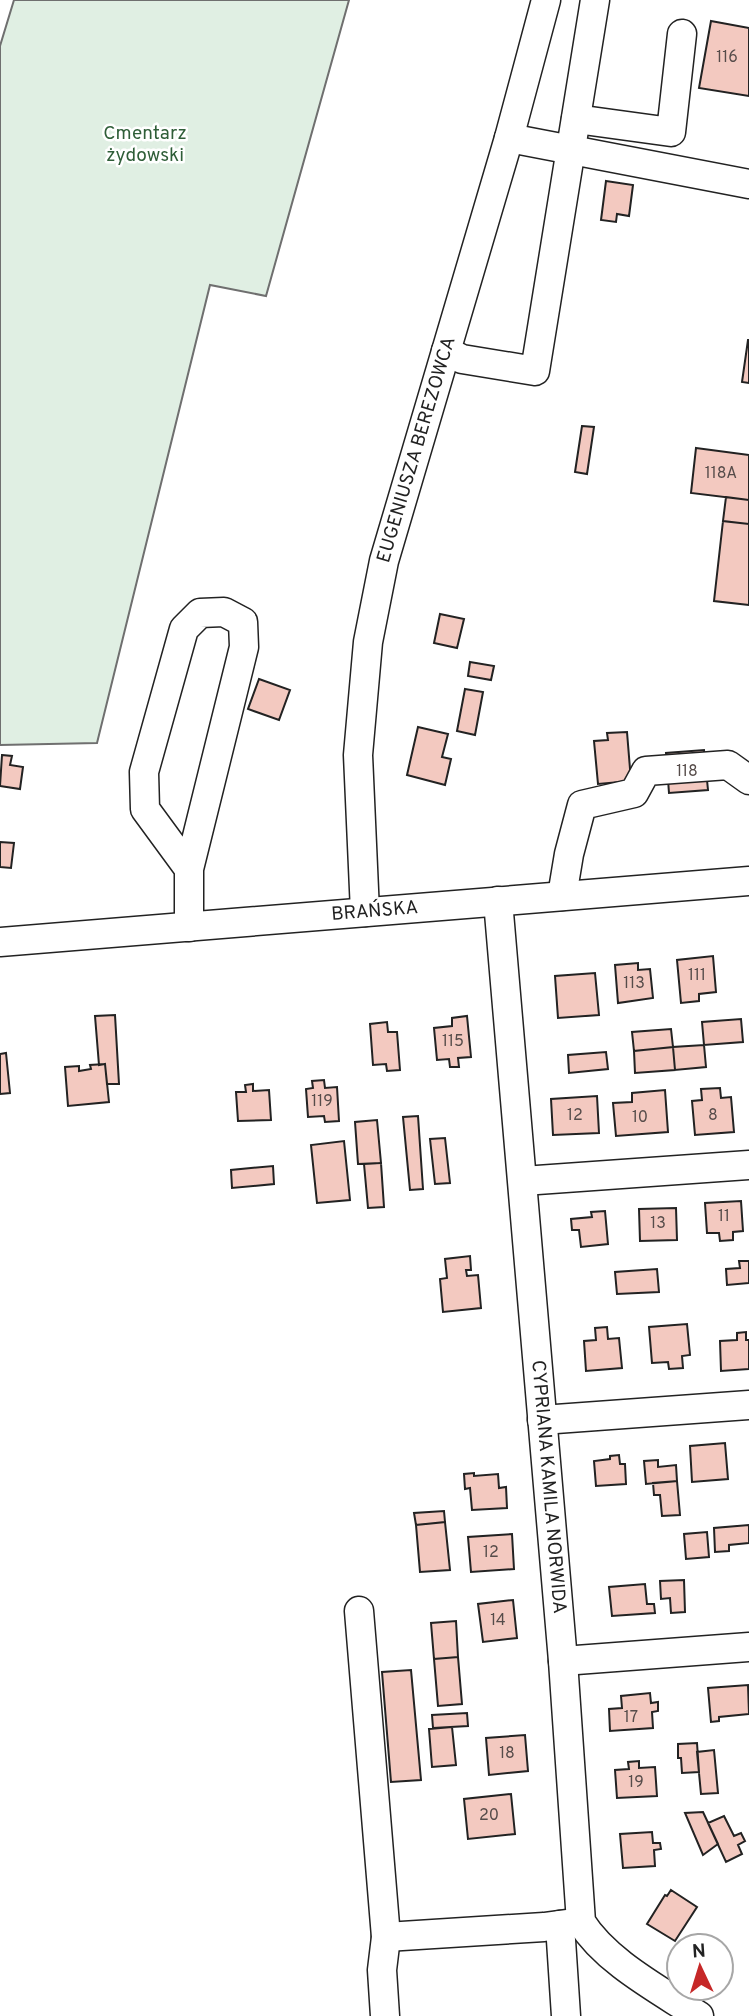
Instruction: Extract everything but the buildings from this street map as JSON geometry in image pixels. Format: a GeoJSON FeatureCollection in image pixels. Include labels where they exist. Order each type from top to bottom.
{"type":"FeatureCollection","features":[{"type":"Feature","properties":{"kind":"street","name":"EUGENIUSZA BEREZOWCA"},"geometry":{"type":"LineString","coordinates":[[365,912],[358,755],[368,642],[384,561],[509,138],[546,0]]}},
{"type":"Feature","properties":{"kind":"street"},"geometry":{"type":"LineString","coordinates":[[446,351],[463,359],[535,371],[594,0]]}},
{"type":"Feature","properties":{"kind":"street"},"geometry":{"type":"LineString","coordinates":[[576,119],[671,132],[682,34]]}},
{"type":"Feature","properties":{"kind":"street"},"geometry":{"type":"LineString","coordinates":[[509,138],[749,184]]}},
{"type":"Feature","properties":{"kind":"street"},"geometry":{"type":"LineString","coordinates":[[189,869],[145,809],[144,772],[184,629],[200,613],[224,612],[243,622],[243,647],[189,869],[189,927]]}},
{"type":"Feature","properties":{"kind":"street"},"geometry":{"type":"LineString","coordinates":[[562,896],[569,854],[582,805],[634,793],[646,771],[728,765],[749,780]]}},
{"type":"Feature","properties":{"kind":"street","name":"BRAŃSKA"},"geometry":{"type":"LineString","coordinates":[[0,942],[749,881]]}},
{"type":"Feature","properties":{"kind":"street","name":"CYPRIANA KAMILA NORWIDA"},"geometry":{"type":"LineString","coordinates":[[498,901],[563,1661],[571,1923],[566,2016]]}},
{"type":"Feature","properties":{"kind":"street"},"geometry":{"type":"LineString","coordinates":[[523,1181],[749,1165]]}},
{"type":"Feature","properties":{"kind":"street"},"geometry":{"type":"LineString","coordinates":[[542,1420],[749,1405]]}},
{"type":"Feature","properties":{"kind":"street"},"geometry":{"type":"LineString","coordinates":[[359,1611],[386,1937],[382,1970],[385,2016]]}},
{"type":"Feature","properties":{"kind":"street"},"geometry":{"type":"LineString","coordinates":[[563,1661],[749,1647]]}},
{"type":"Feature","properties":{"kind":"street"},"geometry":{"type":"LineString","coordinates":[[386,1937],[571,1923],[684,2012]]}},
{"type":"Feature","properties":{"kind":"green space","name":"Cmentarz żydowski"},"geometry":{"type":"Polygon","coordinates":[[[14,0],[349,0],[266,296],[210,285],[97,743],[0,745],[0,46],[14,0]]]}}]}
